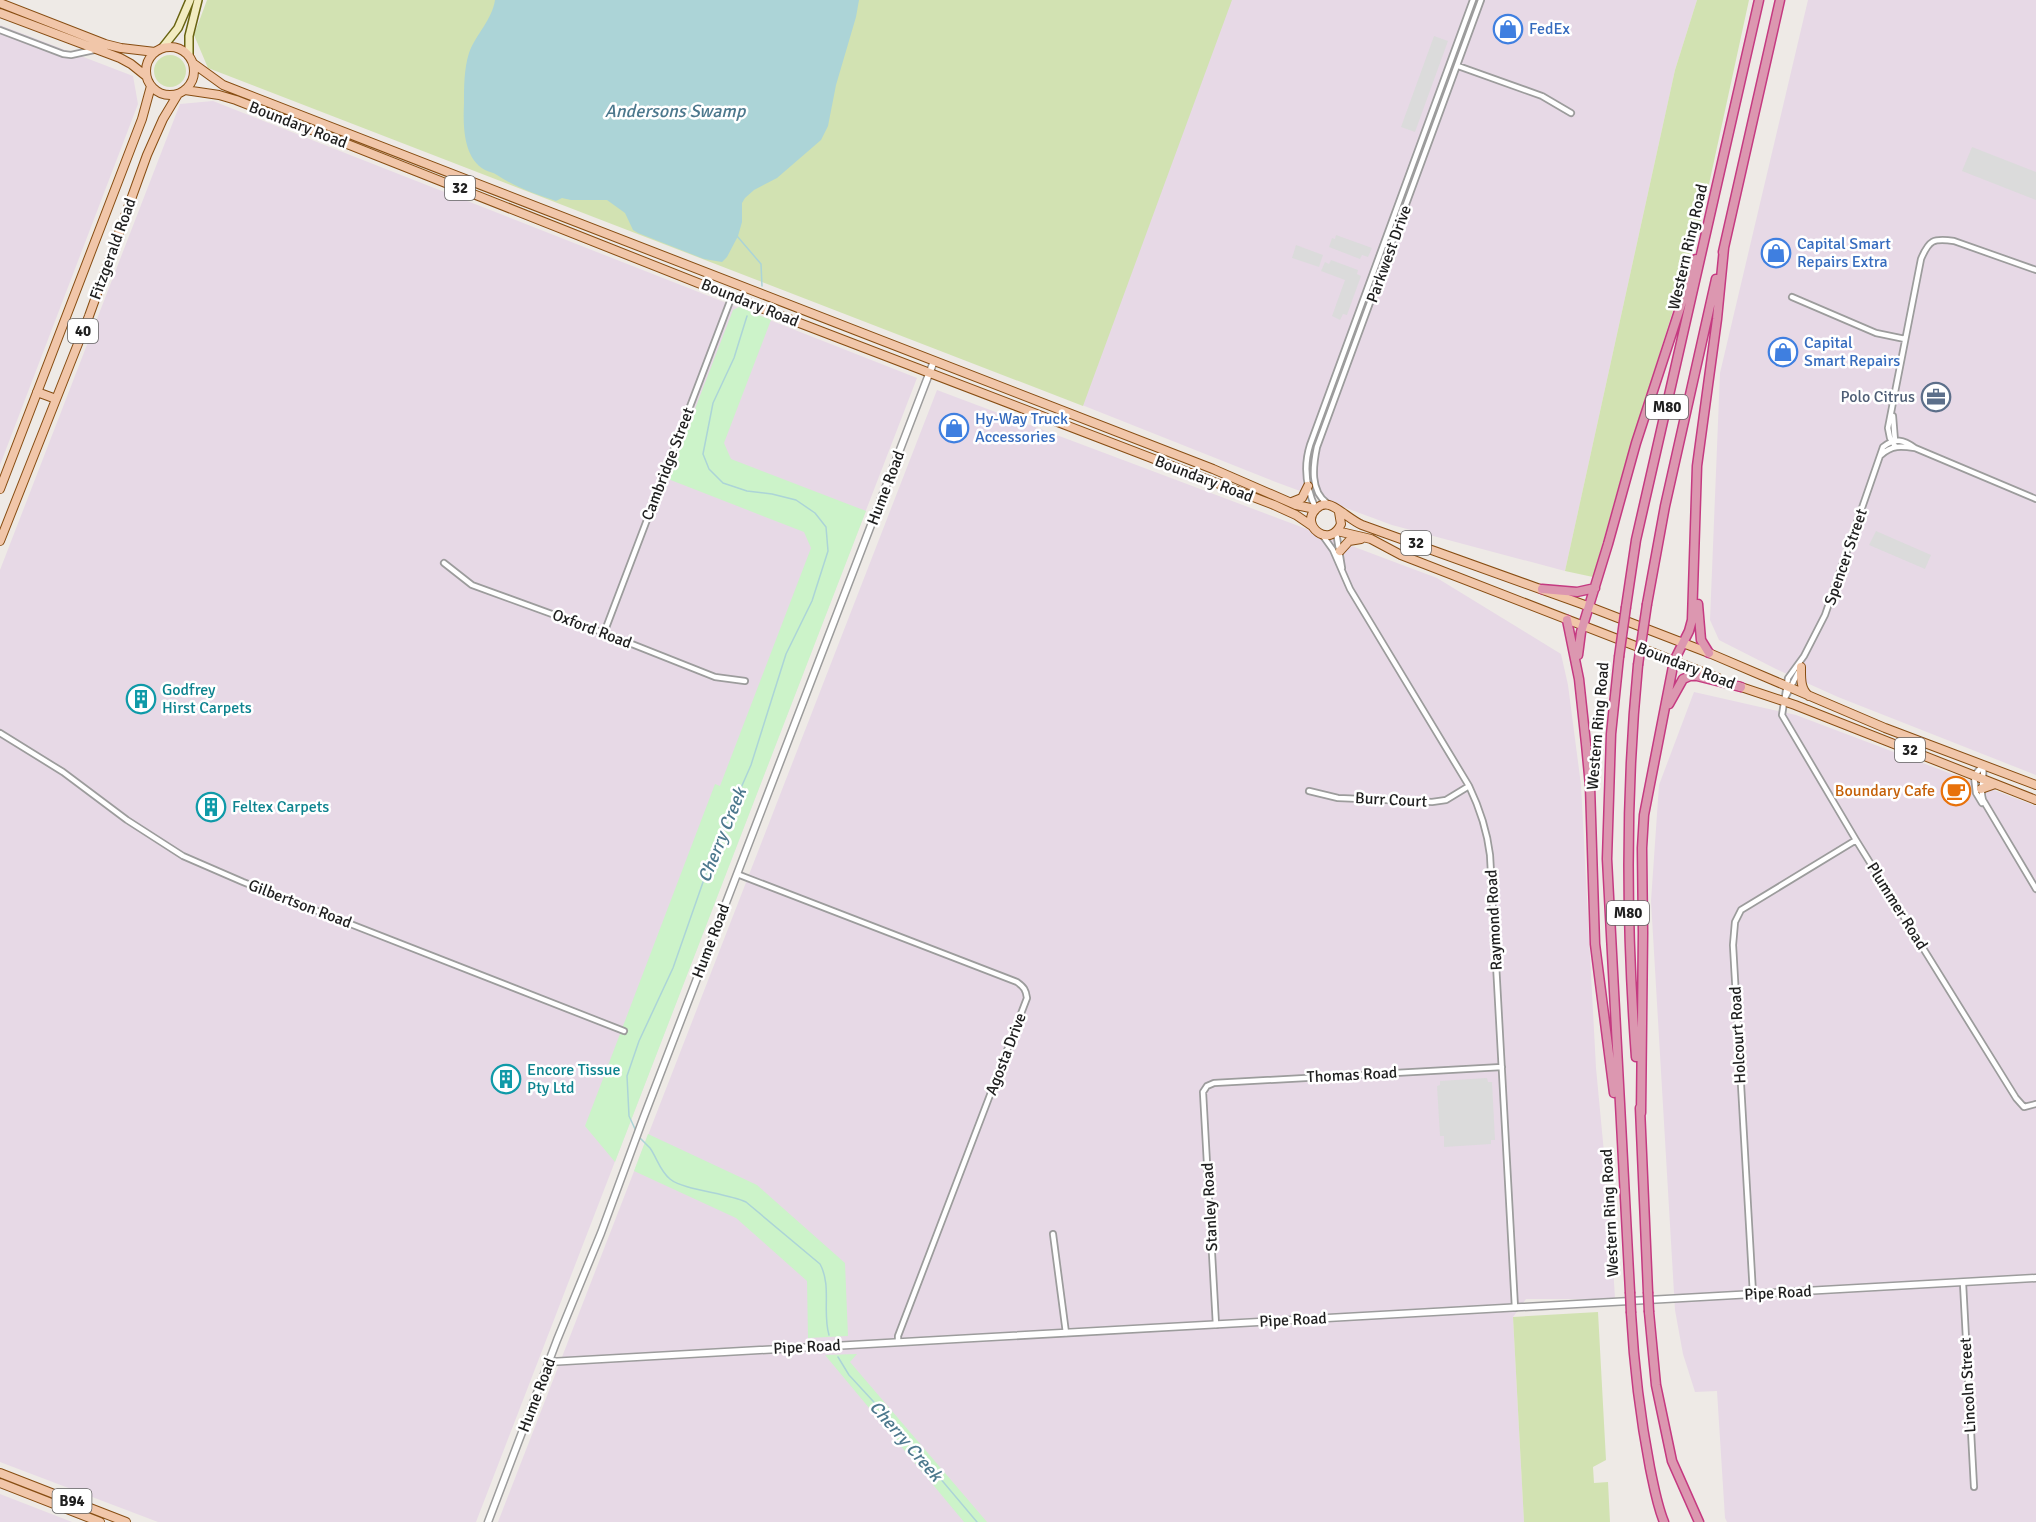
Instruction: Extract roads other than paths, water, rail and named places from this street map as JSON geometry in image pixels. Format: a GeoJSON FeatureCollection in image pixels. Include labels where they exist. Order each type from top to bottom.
{"type":"FeatureCollection","features":[{"type":"Feature","properties":{"kind":"highway","name":"Western Ring Road"},"geometry":{"type":"LineString","coordinates":[[1650,1467],[1636,1389],[1621,1138],[1607,859],[1611,734],[1619,657],[1636,540],[1759,0]]}},
{"type":"Feature","properties":{"kind":"highway","name":"Western Ring Road"},"geometry":{"type":"LineString","coordinates":[[1672,1461],[1656,1385],[1649,1312],[1641,1113],[1633,1017],[1627,852],[1631,735],[1647,604],[1665,506],[1780,0]]}},
{"type":"Feature","properties":{"kind":"highway"},"geometry":{"type":"LineString","coordinates":[[1621,1138],[1594,944],[1590,786],[1579,680],[1578,645],[1636,443],[1713,208]]}},
{"type":"Feature","properties":{"kind":"highway"},"geometry":{"type":"LineString","coordinates":[[1641,1113],[1642,832],[1674,661],[1692,620],[1697,466],[1724,248]]}},
{"type":"Feature","properties":{"kind":"highway"},"geometry":{"type":"LineString","coordinates":[[1695,541],[1700,634],[1708,653]]}},
{"type":"Feature","properties":{"kind":"highway"},"geometry":{"type":"LineString","coordinates":[[1542,590],[1577,591],[1595,588]]}},
{"type":"Feature","properties":{"kind":"highway"},"geometry":{"type":"LineString","coordinates":[[1567,620],[1579,680]]}},
{"type":"Feature","properties":{"kind":"highway"},"geometry":{"type":"LineString","coordinates":[[1664,719],[1673,694],[1686,678],[1697,676],[1741,687]]}},
{"type":"Feature","properties":{"kind":"highway"},"geometry":{"type":"LineString","coordinates":[[1672,1461],[1699,1522]]}},
{"type":"Feature","properties":{"kind":"highway"},"geometry":{"type":"LineString","coordinates":[[1672,1461],[1705,1522]]}},
{"type":"Feature","properties":{"kind":"highway"},"geometry":{"type":"LineString","coordinates":[[1650,1467],[1658,1507],[1664,1522]]}},
{"type":"Feature","properties":{"kind":"highway"},"geometry":{"type":"LineString","coordinates":[[1650,1467],[1669,1522]]}},
{"type":"Feature","properties":{"kind":"main road"},"geometry":{"type":"LineString","coordinates":[[163,48],[178,28],[190,0]]}},
{"type":"Feature","properties":{"kind":"main road"},"geometry":{"type":"LineString","coordinates":[[189,56],[189,36],[198,0]]}},
{"type":"Feature","properties":{"kind":"main road"},"geometry":{"type":"LineString","coordinates":[[0,3],[105,44],[155,52]]}},
{"type":"Feature","properties":{"kind":"main road"},"geometry":{"type":"LineString","coordinates":[[0,13],[97,49],[131,64],[146,76]]}},
{"type":"Feature","properties":{"kind":"main road"},"geometry":{"type":"LineString","coordinates":[[182,92],[166,95],[150,86],[146,76],[147,63],[155,52],[163,48],[175,47],[189,56],[194,64]]}},
{"type":"Feature","properties":{"kind":"main road","name":"40"},"geometry":{"type":"LineString","coordinates":[[182,92],[192,81],[194,64]]}},
{"type":"Feature","properties":{"kind":"main road","name":"Boundary Road"},"geometry":{"type":"LineString","coordinates":[[194,64],[223,85],[1224,473],[1290,503],[1316,509]]}},
{"type":"Feature","properties":{"kind":"main road","name":"Fitzgerald Road"},"geometry":{"type":"LineString","coordinates":[[0,489],[142,119],[150,86]]}},
{"type":"Feature","properties":{"kind":"main road","name":"Boundary Road"},"geometry":{"type":"LineString","coordinates":[[182,92],[219,95],[236,100],[732,296],[1274,505],[1296,515],[1312,526]]}},
{"type":"Feature","properties":{"kind":"main road","name":"Fitzgerald Road"},"geometry":{"type":"LineString","coordinates":[[0,541],[89,316],[147,155],[163,119],[182,92]]}},
{"type":"Feature","properties":{"kind":"main road"},"geometry":{"type":"LineString","coordinates":[[732,296],[736,284]]}},
{"type":"Feature","properties":{"kind":"main road"},"geometry":{"type":"LineString","coordinates":[[37,392],[56,399]]}},
{"type":"Feature","properties":{"kind":"main road"},"geometry":{"type":"LineString","coordinates":[[1290,503],[1302,498],[1308,486]]}},
{"type":"Feature","properties":{"kind":"main road","name":"32"},"geometry":{"type":"LineString","coordinates":[[1316,509],[1322,505],[1330,505],[1339,512]]}},
{"type":"Feature","properties":{"kind":"main road"},"geometry":{"type":"LineString","coordinates":[[1312,526],[1311,517],[1316,509]]}},
{"type":"Feature","properties":{"kind":"main road"},"geometry":{"type":"LineString","coordinates":[[1336,532],[1342,520],[1339,512]]}},
{"type":"Feature","properties":{"kind":"main road","name":"Boundary Road"},"geometry":{"type":"LineString","coordinates":[[1339,512],[1362,525],[1589,607],[1708,653],[1885,729],[2036,785]]}},
{"type":"Feature","properties":{"kind":"main road","name":"32"},"geometry":{"type":"LineString","coordinates":[[1312,526],[1316,532],[1323,535],[1336,532]]}},
{"type":"Feature","properties":{"kind":"main road","name":"Boundary Road"},"geometry":{"type":"LineString","coordinates":[[1336,532],[1371,539],[1401,555],[1741,687],[1784,701],[1974,781],[1984,780],[2036,800]]}},
{"type":"Feature","properties":{"kind":"main road"},"geometry":{"type":"LineString","coordinates":[[1340,551],[1349,541],[1371,539]]}},
{"type":"Feature","properties":{"kind":"main road"},"geometry":{"type":"LineString","coordinates":[[1801,667],[1802,683],[1805,693],[1810,697]]}},
{"type":"Feature","properties":{"kind":"main road"},"geometry":{"type":"LineString","coordinates":[[1974,781],[1996,784]]}},
{"type":"Feature","properties":{"kind":"main road","name":"B94"},"geometry":{"type":"LineString","coordinates":[[0,1473],[126,1522]]}},
{"type":"Feature","properties":{"kind":"main road","name":"B94"},"geometry":{"type":"LineString","coordinates":[[0,1483],[100,1522]]}},
{"type":"Feature","properties":{"kind":"main road"},"geometry":{"type":"LineString","coordinates":[[77,1513],[80,1504]]}},
{"type":"Feature","properties":{"kind":"street","name":"Parkwest Drive"},"geometry":{"type":"LineString","coordinates":[[1316,509],[1305,473],[1306,456],[1473,0]]}},
{"type":"Feature","properties":{"kind":"street","name":"Parkwest Drive"},"geometry":{"type":"LineString","coordinates":[[1330,505],[1319,495],[1314,478],[1317,447],[1481,0]]}},
{"type":"Feature","properties":{"kind":"street"},"geometry":{"type":"LineString","coordinates":[[0,30],[63,54],[71,55],[97,49]]}},
{"type":"Feature","properties":{"kind":"street"},"geometry":{"type":"LineString","coordinates":[[1450,63],[1542,96],[1571,113]]}},
{"type":"Feature","properties":{"kind":"street"},"geometry":{"type":"LineString","coordinates":[[2036,270],[1954,241],[1941,239],[1932,241],[1926,246],[1921,259],[1888,428],[1894,443],[1915,448],[2036,499]]}},
{"type":"Feature","properties":{"kind":"street","name":"Cambridge Street"},"geometry":{"type":"LineString","coordinates":[[604,633],[732,296]]}},
{"type":"Feature","properties":{"kind":"street"},"geometry":{"type":"LineString","coordinates":[[1792,297],[1876,333],[1905,339]]}},
{"type":"Feature","properties":{"kind":"street","name":"Hume Road"},"geometry":{"type":"LineString","coordinates":[[488,1522],[601,1233],[736,874],[934,361]]}},
{"type":"Feature","properties":{"kind":"street"},"geometry":{"type":"LineString","coordinates":[[1338,367],[1346,370]]}},
{"type":"Feature","properties":{"kind":"street","name":"Spencer Street"},"geometry":{"type":"LineString","coordinates":[[1788,688],[1788,678],[1804,656],[1829,606],[1881,455],[1894,443]]}},
{"type":"Feature","properties":{"kind":"street","name":"Raymond Road"},"geometry":{"type":"LineString","coordinates":[[1336,532],[1342,571]]}},
{"type":"Feature","properties":{"kind":"street","name":"Raymond Road"},"geometry":{"type":"LineString","coordinates":[[1323,535],[1333,550],[1350,589],[1469,786],[1479,806],[1487,831],[1515,1308]]}},
{"type":"Feature","properties":{"kind":"street","name":"Oxford Road"},"geometry":{"type":"LineString","coordinates":[[444,563],[472,585],[604,633],[715,677],[745,681]]}},
{"type":"Feature","properties":{"kind":"street","name":"Spencer Street"},"geometry":{"type":"LineString","coordinates":[[1788,688],[1801,667],[1804,656]]}},
{"type":"Feature","properties":{"kind":"street"},"geometry":{"type":"LineString","coordinates":[[1784,701],[1788,688]]}},
{"type":"Feature","properties":{"kind":"street","name":"Plummer Road"},"geometry":{"type":"LineString","coordinates":[[1784,701],[1781,711],[1783,719],[2016,1098],[2024,1107],[2036,1104]]}},
{"type":"Feature","properties":{"kind":"street","name":"Gilbertson Road"},"geometry":{"type":"LineString","coordinates":[[0,733],[63,772],[127,820],[183,856],[253,886],[624,1031]]}},
{"type":"Feature","properties":{"kind":"street"},"geometry":{"type":"LineString","coordinates":[[1983,765],[1984,780]]}},
{"type":"Feature","properties":{"kind":"street"},"geometry":{"type":"LineString","coordinates":[[1983,765],[1974,781],[1979,799],[2036,889]]}},
{"type":"Feature","properties":{"kind":"street","name":"Burr Court"},"geometry":{"type":"LineString","coordinates":[[1309,791],[1338,798],[1432,802],[1446,800],[1469,786]]}},
{"type":"Feature","properties":{"kind":"street","name":"Holcourt Road"},"geometry":{"type":"LineString","coordinates":[[1752,1294],[1733,945],[1735,922],[1741,910],[1757,899],[1856,840]]}},
{"type":"Feature","properties":{"kind":"street","name":"Agosta Drive"},"geometry":{"type":"LineString","coordinates":[[736,874],[1017,982],[1027,992],[1027,998],[898,1336],[898,1342]]}},
{"type":"Feature","properties":{"kind":"street","name":"Thomas Road"},"geometry":{"type":"LineString","coordinates":[[1204,1089],[1214,1083],[1502,1067]]}},
{"type":"Feature","properties":{"kind":"street","name":"Stanley Road"},"geometry":{"type":"LineString","coordinates":[[1204,1089],[1216,1324]]}},
{"type":"Feature","properties":{"kind":"street"},"geometry":{"type":"LineString","coordinates":[[1053,1234],[1066,1333]]}},
{"type":"Feature","properties":{"kind":"street","name":"Pipe Road"},"geometry":{"type":"LineString","coordinates":[[549,1362],[2036,1278]]}},
{"type":"Feature","properties":{"kind":"street","name":"Lincoln Street"},"geometry":{"type":"LineString","coordinates":[[1963,1283],[1974,1487]]}},
{"type":"Feature","properties":{"kind":"water","name":"Andersons Swamp"},"geometry":{"type":"Polygon","coordinates":[[[495,0],[859,0],[836,85],[828,126],[821,140],[777,178],[754,190],[745,198],[742,203],[742,222],[738,236],[722,262],[704,259],[638,233],[633,230],[625,213],[607,200],[562,198],[556,201],[518,187],[478,165],[468,149],[464,131],[465,72],[469,53],[491,14],[495,0]]]}},
{"type":"Feature","properties":{"kind":"waterway","name":"Cherry Creek"},"geometry":{"type":"LineString","coordinates":[[737,236],[761,264],[762,286]]}},
{"type":"Feature","properties":{"kind":"waterway","name":"Cherry Creek"},"geometry":{"type":"LineString","coordinates":[[636,1131],[629,1116],[627,1076],[639,1041],[673,968],[716,845],[751,765],[786,654],[812,601],[828,551],[826,527],[815,513],[796,500],[747,491],[723,483],[709,469],[703,454],[713,403],[734,358],[747,316]]}},
{"type":"Feature","properties":{"kind":"waterway","name":"Cherry Creek"},"geometry":{"type":"LineString","coordinates":[[640,1138],[650,1148],[670,1179],[685,1186],[746,1202],[820,1264],[824,1272],[829,1335]]}},
{"type":"Feature","properties":{"kind":"waterway","name":"Cherry Creek"},"geometry":{"type":"LineString","coordinates":[[838,1357],[849,1375],[896,1426],[977,1522]]}},
{"type":"Feature","properties":{"kind":"place","name":"FedEx"},"geometry":{"type":"Point","coordinates":[1508,29]}},
{"type":"Feature","properties":{"kind":"place","name":"Capital Smart Repairs Extra"},"geometry":{"type":"Point","coordinates":[1776,253]}},
{"type":"Feature","properties":{"kind":"place","name":"Capital Smart Repairs"},"geometry":{"type":"Point","coordinates":[1783,352]}},
{"type":"Feature","properties":{"kind":"place","name":"Polo Citrus"},"geometry":{"type":"Point","coordinates":[1936,397]}},
{"type":"Feature","properties":{"kind":"place","name":"Hy-Way Truck Accessories"},"geometry":{"type":"Point","coordinates":[954,428]}},
{"type":"Feature","properties":{"kind":"place","name":"Godfrey Hirst Carpets"},"geometry":{"type":"Point","coordinates":[141,699]}},
{"type":"Feature","properties":{"kind":"place","name":"Boundary Cafe"},"geometry":{"type":"Point","coordinates":[1956,791]}},
{"type":"Feature","properties":{"kind":"place","name":"Feltex Carpets"},"geometry":{"type":"Point","coordinates":[211,807]}},
{"type":"Feature","properties":{"kind":"place","name":"Encore Tissue Pty Ltd"},"geometry":{"type":"Point","coordinates":[506,1079]}}]}
